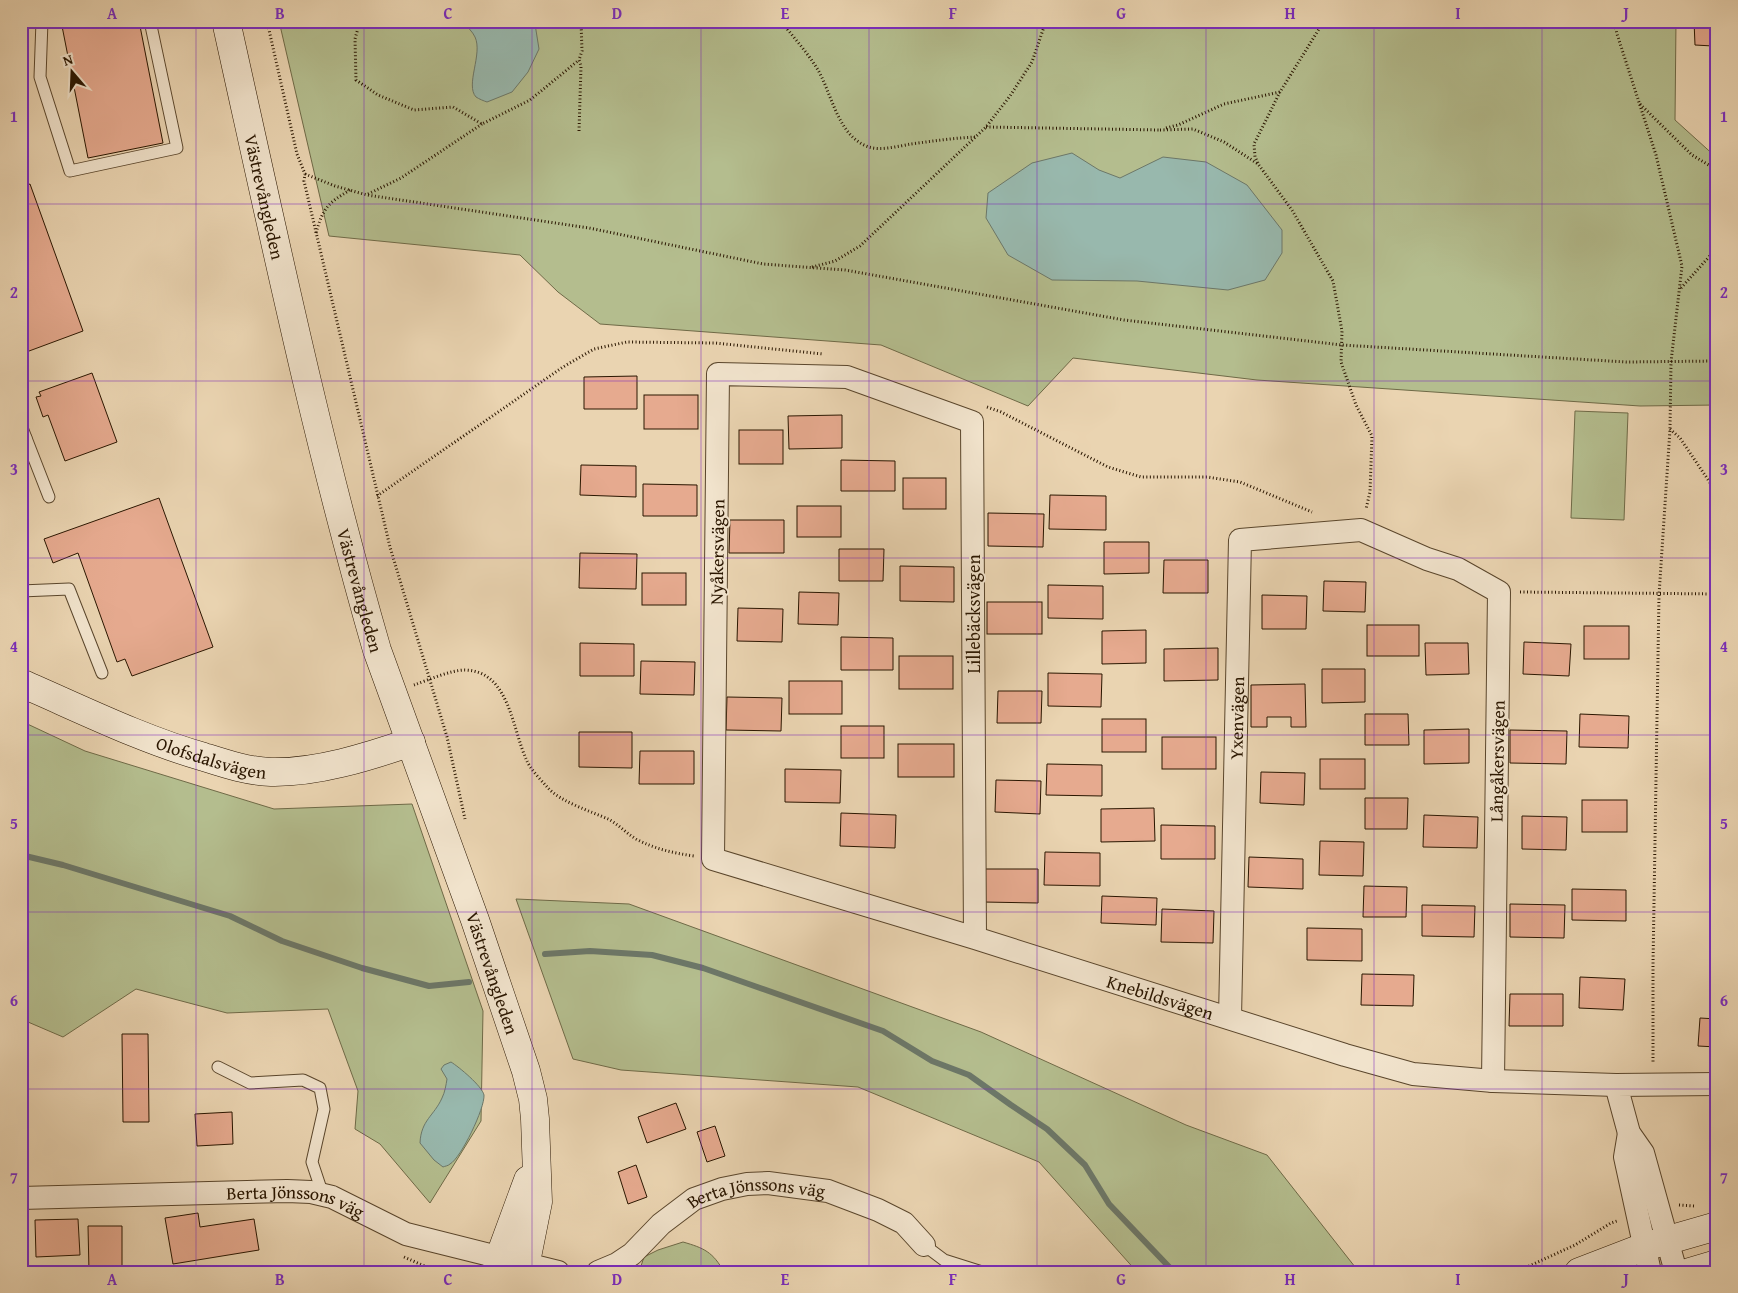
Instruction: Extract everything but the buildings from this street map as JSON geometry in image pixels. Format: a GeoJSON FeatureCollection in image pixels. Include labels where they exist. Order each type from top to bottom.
{"type":"FeatureCollection","features":[{"type":"Feature","properties":{"kind":"street","name":"Västrevångleden"},"geometry":{"type":"LineString","coordinates":[[226,21],[327,468],[370,624],[526,1070],[534,1113],[538,1202],[525,1268]]}},
{"type":"Feature","properties":{"kind":"street","name":"Nyåkersvägen"},"geometry":{"type":"LineString","coordinates":[[714,859],[718,374],[847,377]]}},
{"type":"Feature","properties":{"kind":"street","name":"Lillebäcksvägen"},"geometry":{"type":"LineString","coordinates":[[847,377],[972,422],[975,938]]}},
{"type":"Feature","properties":{"kind":"street"},"geometry":{"type":"LineString","coordinates":[[1361,530],[1427,559],[1458,569],[1499,592]]}},
{"type":"Feature","properties":{"kind":"street","name":"Yxenvägen"},"geometry":{"type":"LineString","coordinates":[[1230,1018],[1240,540],[1361,530]]}},
{"type":"Feature","properties":{"kind":"street","name":"Långåkersvägen"},"geometry":{"type":"LineString","coordinates":[[1492,1081],[1499,592]]}},
{"type":"Feature","properties":{"kind":"street","name":"Olofsdalsvägen"},"geometry":{"type":"LineString","coordinates":[[21,683],[169,747],[242,769],[271,772],[310,769],[381,752],[411,742]]}},
{"type":"Feature","properties":{"kind":"street","name":"Knebildsvägen"},"geometry":{"type":"LineString","coordinates":[[714,859],[975,938],[1345,1055],[1413,1074],[1492,1081],[1616,1085],[1717,1084]]}},
{"type":"Feature","properties":{"kind":"street"},"geometry":{"type":"LineString","coordinates":[[1616,1085],[1629,1133],[1643,1153],[1654,1253],[1676,1272]]}},
{"type":"Feature","properties":{"kind":"street","name":"Västrevångleden"},"geometry":{"type":"LineString","coordinates":[[498,1264],[524,1191],[536,1147]]}},
{"type":"Feature","properties":{"kind":"street","name":"Berta Jönssons väg"},"geometry":{"type":"LineString","coordinates":[[598,1272],[632,1254],[661,1224],[694,1198],[722,1188],[747,1184],[768,1183],[828,1191],[878,1210],[904,1223],[924,1245]]}},
{"type":"Feature","properties":{"kind":"street","name":"Berta Jönssons väg"},"geometry":{"type":"LineString","coordinates":[[21,1198],[311,1192],[332,1197],[406,1234],[459,1248],[498,1264],[558,1272]]}},
{"type":"Feature","properties":{"kind":"street"},"geometry":{"type":"LineString","coordinates":[[1579,1272],[1654,1253],[1712,1221]]}},
{"type":"Feature","properties":{"kind":"street"},"geometry":{"type":"LineString","coordinates":[[1690,1272],[1717,1264]]}},
{"type":"Feature","properties":{"kind":"lane"},"geometry":{"type":"LineString","coordinates":[[42,21],[40,77],[70,171],[177,148],[150,21]]}},
{"type":"Feature","properties":{"kind":"lane"},"geometry":{"type":"LineString","coordinates":[[21,425],[24,439],[49,497]]}},
{"type":"Feature","properties":{"kind":"lane"},"geometry":{"type":"LineString","coordinates":[[21,591],[69,589],[102,673]]}},
{"type":"Feature","properties":{"kind":"lane"},"geometry":{"type":"LineString","coordinates":[[218,1067],[250,1083],[303,1080],[320,1088],[324,1110],[312,1162],[324,1195]]}},
{"type":"Feature","properties":{"kind":"lane"},"geometry":{"type":"LineString","coordinates":[[924,1245],[944,1260],[982,1272]]}},
{"type":"Feature","properties":{"kind":"path"},"geometry":{"type":"LineString","coordinates":[[267,21],[297,154],[305,174],[304,181],[377,496],[390,547],[430,679]]}},
{"type":"Feature","properties":{"kind":"path"},"geometry":{"type":"LineString","coordinates":[[360,21],[355,39],[356,80],[378,95],[414,110],[453,107],[482,124]]}},
{"type":"Feature","properties":{"kind":"path"},"geometry":{"type":"LineString","coordinates":[[367,194],[401,178],[482,124],[530,100],[579,60],[582,51],[581,21]]}},
{"type":"Feature","properties":{"kind":"path"},"geometry":{"type":"LineString","coordinates":[[781,21],[818,70],[829,93],[836,115],[854,138],[870,147],[882,148],[951,138],[976,137]]}},
{"type":"Feature","properties":{"kind":"path"},"geometry":{"type":"LineString","coordinates":[[807,268],[835,261],[860,246],[986,127],[1010,96],[1032,62],[1046,21]]}},
{"type":"Feature","properties":{"kind":"path"},"geometry":{"type":"LineString","coordinates":[[1324,21],[1280,92],[1254,144],[1255,157],[1258,164],[1292,210],[1333,281],[1342,331],[1341,362],[1356,405],[1372,436],[1370,492],[1361,530]]}},
{"type":"Feature","properties":{"kind":"path"},"geometry":{"type":"LineString","coordinates":[[1614,21],[1656,156],[1682,266],[1671,362],[1670,429],[1659,595],[1653,964],[1654,1085]]}},
{"type":"Feature","properties":{"kind":"path"},"geometry":{"type":"LineString","coordinates":[[579,60],[581,66],[579,131]]}},
{"type":"Feature","properties":{"kind":"path"},"geometry":{"type":"LineString","coordinates":[[1160,130],[1178,125],[1224,104],[1280,92]]}},
{"type":"Feature","properties":{"kind":"path"},"geometry":{"type":"LineString","coordinates":[[1638,102],[1692,155],[1717,170]]}},
{"type":"Feature","properties":{"kind":"path"},"geometry":{"type":"LineString","coordinates":[[986,127],[1194,129],[1224,142],[1258,164]]}},
{"type":"Feature","properties":{"kind":"path"},"geometry":{"type":"LineString","coordinates":[[305,174],[367,194],[589,228],[763,264],[844,270],[1124,320],[1342,345],[1626,362],[1717,361]]}},
{"type":"Feature","properties":{"kind":"path"},"geometry":{"type":"LineString","coordinates":[[316,234],[321,217],[332,200],[350,190]]}},
{"type":"Feature","properties":{"kind":"path"},"geometry":{"type":"LineString","coordinates":[[1680,289],[1717,248]]}},
{"type":"Feature","properties":{"kind":"path"},"geometry":{"type":"LineString","coordinates":[[377,496],[563,366],[594,349],[627,342],[715,343],[813,352],[831,356]]}},
{"type":"Feature","properties":{"kind":"path"},"geometry":{"type":"LineString","coordinates":[[984,406],[1001,412],[1108,467],[1141,477],[1207,477],[1240,482],[1315,513]]}},
{"type":"Feature","properties":{"kind":"path"},"geometry":{"type":"LineString","coordinates":[[1670,429],[1680,438],[1717,493]]}},
{"type":"Feature","properties":{"kind":"path"},"geometry":{"type":"LineString","coordinates":[[1499,592],[1659,595],[1717,594]]}},
{"type":"Feature","properties":{"kind":"path"},"geometry":{"type":"LineString","coordinates":[[393,694],[430,679],[463,670],[478,672],[494,682],[506,701],[527,762],[549,789],[585,810],[610,820],[636,838],[661,851],[714,859]]}},
{"type":"Feature","properties":{"kind":"path"},"geometry":{"type":"LineString","coordinates":[[1712,1192],[1710,1181],[1714,1161],[1717,1158]]}},
{"type":"Feature","properties":{"kind":"path"},"geometry":{"type":"LineString","coordinates":[[1516,1272],[1575,1245],[1611,1222],[1648,1212],[1678,1205],[1712,1221]]}},
{"type":"Feature","properties":{"kind":"green space"},"geometry":{"type":"Polygon","coordinates":[[[279,21],[1676,21],[1675,120],[1717,158],[1717,405],[1640,406],[1257,380],[1073,358],[1028,406],[881,345],[600,324],[558,292],[520,255],[329,236],[279,21]]]}},
{"type":"Feature","properties":{"kind":"green space"},"geometry":{"type":"Polygon","coordinates":[[[1575,411],[1628,413],[1624,520],[1571,518],[1575,411]]]}},
{"type":"Feature","properties":{"kind":"green space"},"geometry":{"type":"Polygon","coordinates":[[[21,721],[85,751],[274,809],[412,804],[483,1011],[481,1121],[430,1203],[380,1144],[355,1129],[358,1091],[328,1009],[227,1013],[136,989],[63,1037],[21,1019],[21,721]]]}},
{"type":"Feature","properties":{"kind":"green space"},"geometry":{"type":"Polygon","coordinates":[[[516,899],[629,904],[981,1032],[1186,1125],[1267,1155],[1359,1272],[1137,1272],[1039,1162],[858,1087],[621,1070],[573,1059],[516,899]]]}},
{"type":"Feature","properties":{"kind":"green space"},"geometry":{"type":"Polygon","coordinates":[[[683,1242],[697,1246],[712,1255],[724,1272],[639,1272],[644,1257],[658,1250],[683,1242]]]}},
{"type":"Feature","properties":{"kind":"water"},"geometry":{"type":"Polygon","coordinates":[[[463,21],[532,21],[535,24],[539,49],[528,72],[512,92],[487,102],[476,97],[472,85],[477,44],[474,35],[463,21]]]}},
{"type":"Feature","properties":{"kind":"water"},"geometry":{"type":"Polygon","coordinates":[[[1072,153],[1099,170],[1120,178],[1163,157],[1206,162],[1247,185],[1282,230],[1282,253],[1265,280],[1228,290],[1137,281],[1052,280],[1008,255],[986,218],[988,193],[1032,163],[1072,153]]]}},
{"type":"Feature","properties":{"kind":"water"},"geometry":{"type":"Polygon","coordinates":[[[451,1062],[475,1082],[484,1095],[477,1121],[466,1143],[455,1160],[443,1167],[434,1160],[420,1143],[425,1123],[439,1104],[445,1091],[447,1079],[441,1069],[444,1065],[451,1062]]]}},
{"type":"Feature","properties":{"kind":"waterway"},"geometry":{"type":"LineString","coordinates":[[21,855],[63,865],[230,916],[282,941],[362,968],[429,986],[469,982]]}},
{"type":"Feature","properties":{"kind":"waterway"},"geometry":{"type":"LineString","coordinates":[[545,954],[590,951],[652,955],[703,968],[883,1031],[932,1061],[969,1075],[1047,1129],[1085,1165],[1109,1204],[1174,1272]]}}]}
